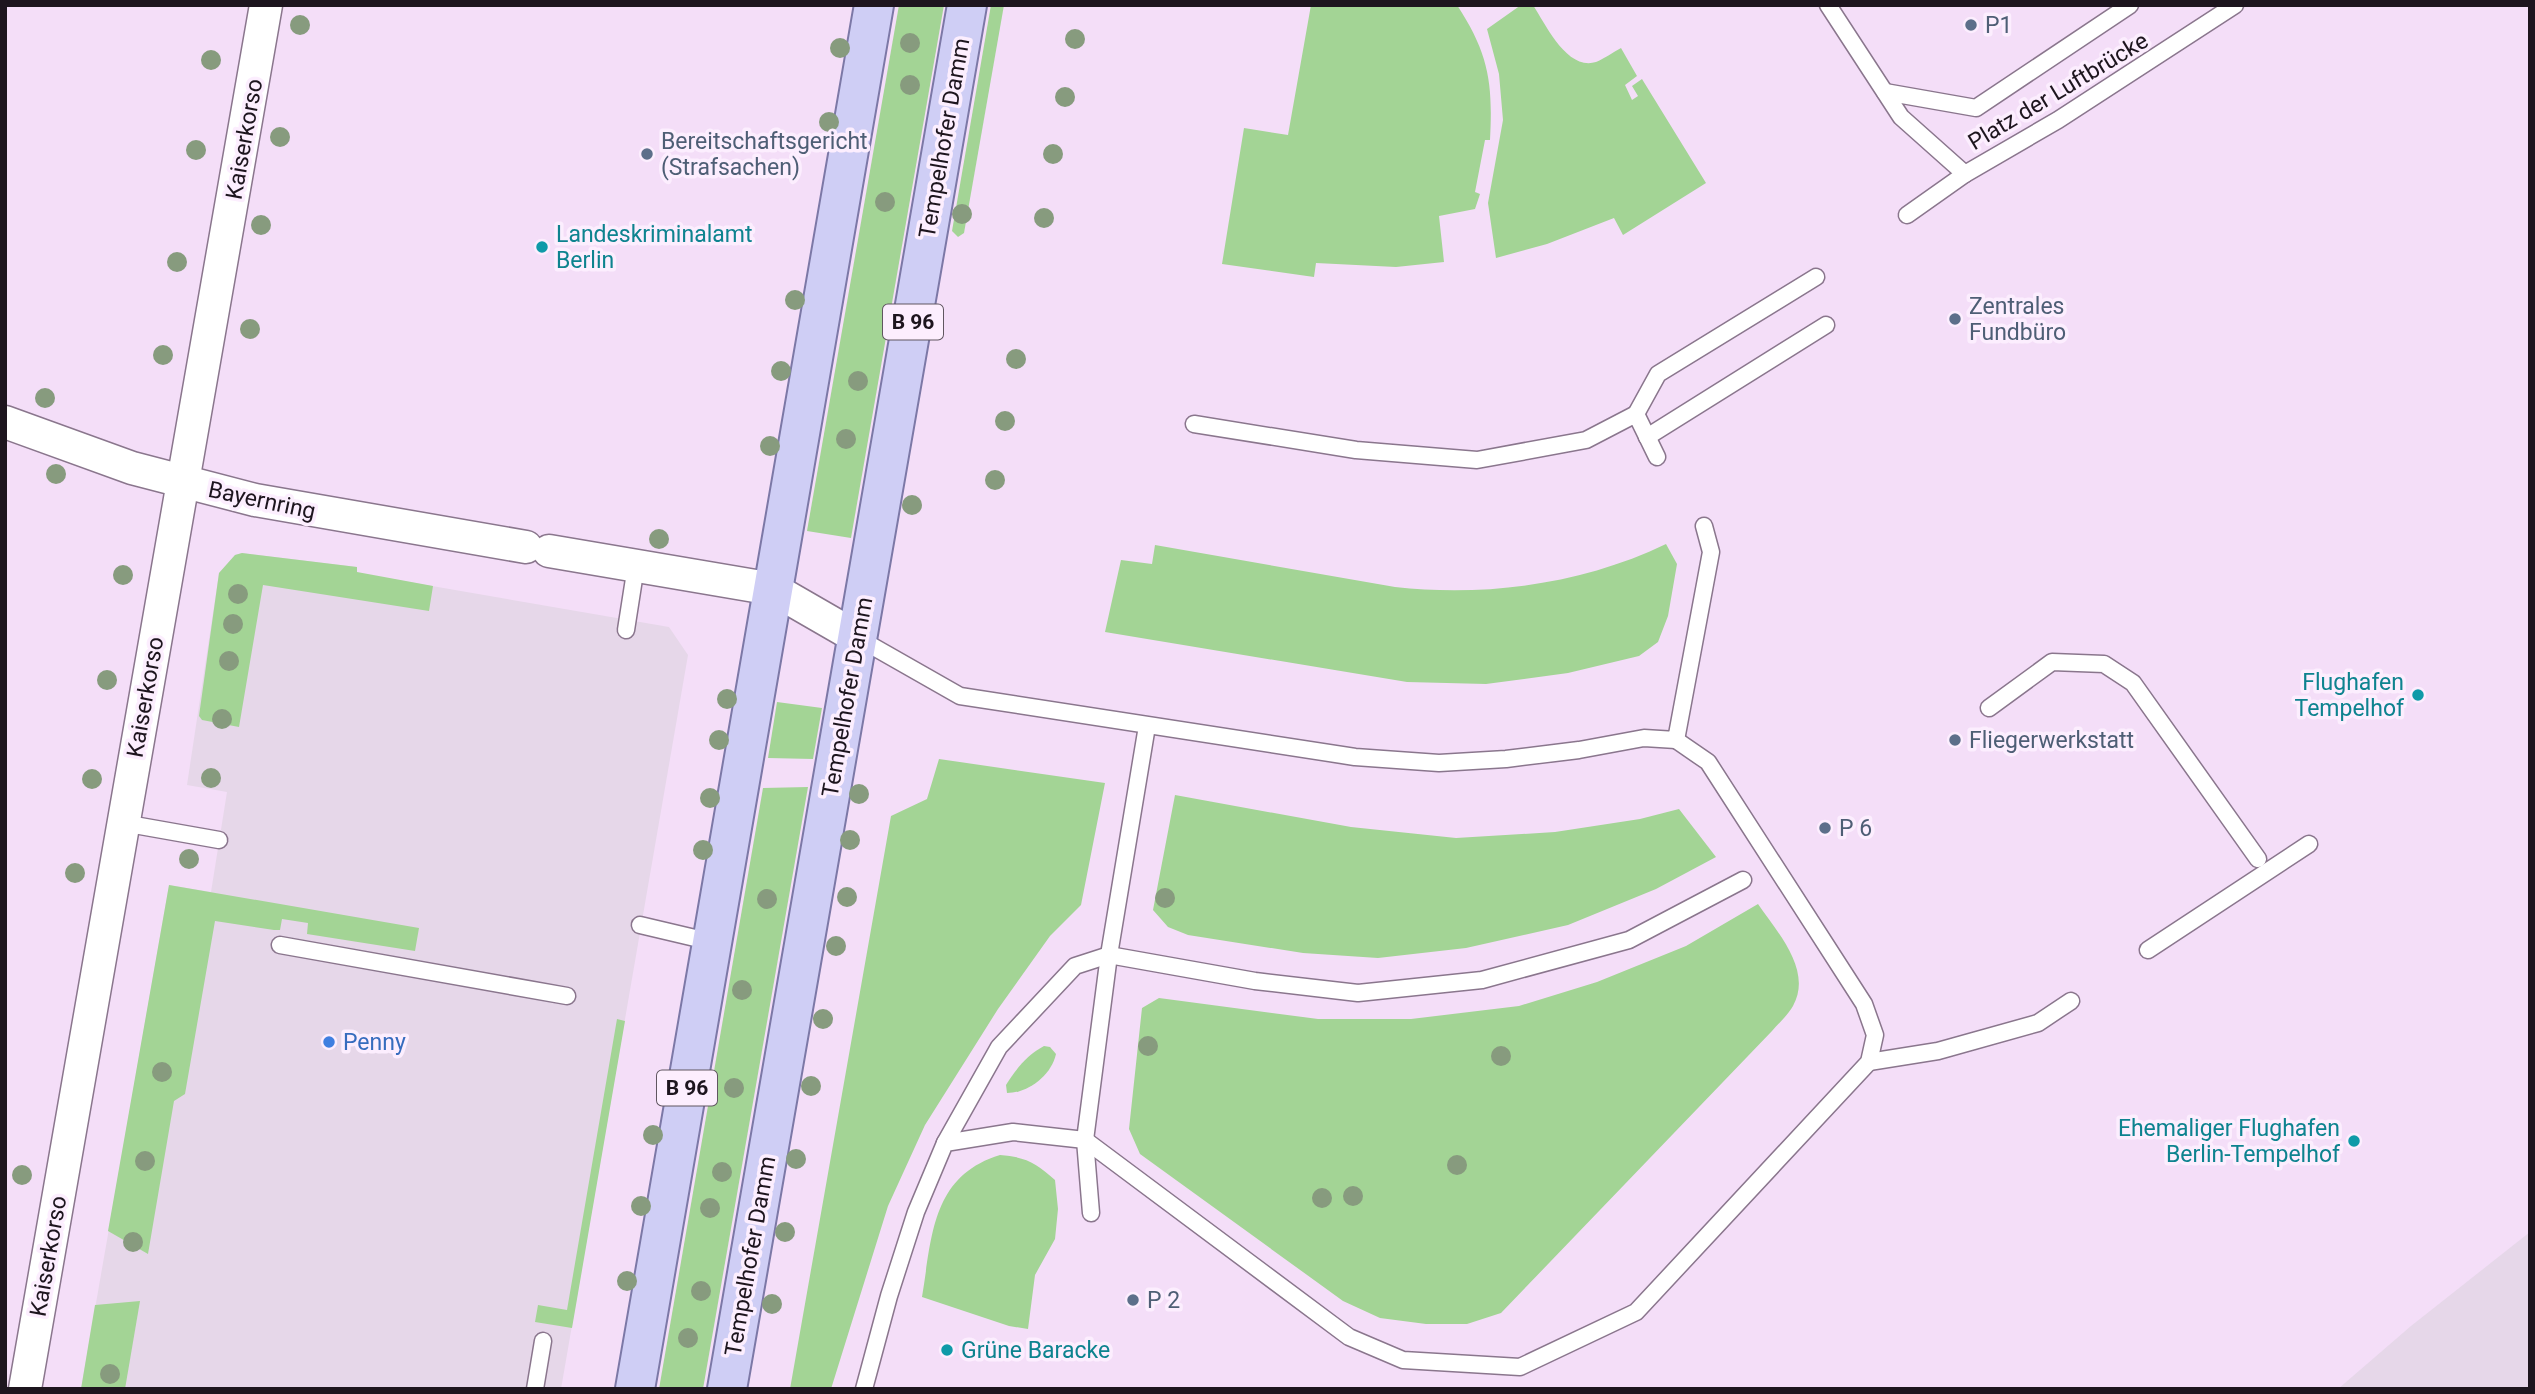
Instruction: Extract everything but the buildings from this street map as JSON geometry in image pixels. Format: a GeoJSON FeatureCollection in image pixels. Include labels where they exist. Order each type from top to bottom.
{"type":"FeatureCollection","features":[{"type":"Feature","properties":{"kind":"main road","name":"B 96"},"geometry":{"type":"LineString","coordinates":[[635,1389],[874,5]]}},
{"type":"Feature","properties":{"kind":"main road","name":"Tempelhofer Damm"},"geometry":{"type":"LineString","coordinates":[[727,1389],[968,5]]}},
{"type":"Feature","properties":{"kind":"street","name":"Kaiserkorso"},"geometry":{"type":"LineString","coordinates":[[25,1389],[266,5]]}},
{"type":"Feature","properties":{"kind":"street","name":"Bayernring"},"geometry":{"type":"LineString","coordinates":[[5,422],[114,462],[182,483],[255,500],[773,589],[858,638]]}},
{"type":"Feature","properties":{"kind":"lane","name":"Platz der Luftbrücke"},"geometry":{"type":"LineString","coordinates":[[1828,5],[1901,117],[1965,174],[2058,120],[2235,5]]}},
{"type":"Feature","properties":{"kind":"lane","name":"Platz der Luftbrücke"},"geometry":{"type":"LineString","coordinates":[[1885,92],[1976,108],[2130,5]]}},
{"type":"Feature","properties":{"kind":"lane"},"geometry":{"type":"LineString","coordinates":[[1907,215],[1965,174]]}},
{"type":"Feature","properties":{"kind":"lane"},"geometry":{"type":"LineString","coordinates":[[1194,424],[1356,450],[1477,460],[1586,440],[1636,414],[1658,373],[1816,277]]}},
{"type":"Feature","properties":{"kind":"lane"},"geometry":{"type":"LineString","coordinates":[[1647,437],[1826,325]]}},
{"type":"Feature","properties":{"kind":"lane"},"geometry":{"type":"LineString","coordinates":[[1636,414],[1657,457]]}},
{"type":"Feature","properties":{"kind":"lane"},"geometry":{"type":"LineString","coordinates":[[1676,740],[1711,552],[1704,526]]}},
{"type":"Feature","properties":{"kind":"lane"},"geometry":{"type":"LineString","coordinates":[[626,630],[636,566]]}},
{"type":"Feature","properties":{"kind":"lane"},"geometry":{"type":"LineString","coordinates":[[858,638],[960,695],[1355,757],[1439,762],[1506,759],[1644,738],[1676,740],[1708,762],[1864,1004],[1875,1035],[1869,1062],[1636,1312],[1520,1367],[1403,1360],[1349,1337],[1085,1140],[1013,1132],[945,1143]]}},
{"type":"Feature","properties":{"kind":"lane"},"geometry":{"type":"LineString","coordinates":[[1989,708],[2052,662],[2104,664],[2133,683],[2258,859]]}},
{"type":"Feature","properties":{"kind":"lane"},"geometry":{"type":"LineString","coordinates":[[1091,1213],[1085,1140],[1109,955],[1147,726]]}},
{"type":"Feature","properties":{"kind":"lane"},"geometry":{"type":"LineString","coordinates":[[123,823],[219,840]]}},
{"type":"Feature","properties":{"kind":"lane"},"geometry":{"type":"LineString","coordinates":[[2148,950],[2309,844]]}},
{"type":"Feature","properties":{"kind":"lane"},"geometry":{"type":"LineString","coordinates":[[864,1389],[889,1296],[916,1212],[945,1143],[999,1047],[1076,966],[1109,955],[1255,981],[1358,993],[1482,980],[1629,940],[1743,880]]}},
{"type":"Feature","properties":{"kind":"lane"},"geometry":{"type":"LineString","coordinates":[[640,925],[712,942]]}},
{"type":"Feature","properties":{"kind":"lane"},"geometry":{"type":"LineString","coordinates":[[280,945],[567,996]]}},
{"type":"Feature","properties":{"kind":"lane"},"geometry":{"type":"LineString","coordinates":[[1869,1062],[1938,1051],[2038,1023],[2071,1001]]}},
{"type":"Feature","properties":{"kind":"lane"},"geometry":{"type":"LineString","coordinates":[[535,1389],[543,1341]]}},
{"type":"Feature","properties":{"kind":"shaded area"},"geometry":{"type":"Polygon","coordinates":[[[242,553],[357,567],[357,573],[669,627],[688,655],[561,1389],[81,1389],[169,885],[211,892],[227,792],[187,785],[219,573],[235,555],[242,553]]]}},
{"type":"Feature","properties":{"kind":"shaded area"},"geometry":{"type":"Polygon","coordinates":[[[2530,1232],[2530,1389],[2338,1389],[2411,1326],[2530,1232]]]}},
{"type":"Feature","properties":{"kind":"green space"},"geometry":{"type":"Polygon","coordinates":[[[899,5],[944,5],[851,538],[807,531],[899,5]]]}},
{"type":"Feature","properties":{"kind":"green space"},"geometry":{"type":"Polygon","coordinates":[[[991,5],[1004,5],[964,233],[958,237],[952,231],[991,5]]]}},
{"type":"Feature","properties":{"kind":"green space"},"geometry":{"type":"Polygon","coordinates":[[[1311,5],[1457,5],[1468,23],[1487,70],[1491,102],[1490,140],[1485,140],[1475,192],[1480,194],[1475,209],[1439,216],[1444,262],[1396,267],[1316,263],[1314,277],[1222,264],[1244,128],[1288,135],[1311,5]]]}},
{"type":"Feature","properties":{"kind":"green space"},"geometry":{"type":"Polygon","coordinates":[[[1521,5],[1533,5],[1558,44],[1576,60],[1596,62],[1621,48],[1637,76],[1625,85],[1632,100],[1638,96],[1632,86],[1642,79],[1706,183],[1623,235],[1614,218],[1547,244],[1496,258],[1488,203],[1503,120],[1499,74],[1487,29],[1521,5]]]}},
{"type":"Feature","properties":{"kind":"green space"},"geometry":{"type":"Polygon","coordinates":[[[1666,544],[1677,564],[1668,616],[1658,642],[1639,656],[1568,673],[1486,684],[1407,682],[1105,632],[1121,560],[1152,564],[1155,545],[1395,587],[1464,590],[1568,578],[1634,558],[1666,544]]]}},
{"type":"Feature","properties":{"kind":"green space"},"geometry":{"type":"Polygon","coordinates":[[[242,553],[357,567],[357,572],[433,586],[429,611],[263,585],[239,727],[202,720],[199,716],[219,573],[235,555],[242,553]]]}},
{"type":"Feature","properties":{"kind":"green space"},"geometry":{"type":"Polygon","coordinates":[[[777,702],[822,708],[813,759],[768,758],[777,702]]]}},
{"type":"Feature","properties":{"kind":"green space"},"geometry":{"type":"Polygon","coordinates":[[[939,759],[1105,783],[1081,905],[1050,936],[998,1009],[925,1125],[888,1206],[831,1389],[790,1389],[891,816],[927,799],[939,759]]]}},
{"type":"Feature","properties":{"kind":"green space"},"geometry":{"type":"Polygon","coordinates":[[[808,787],[703,1389],[659,1389],[763,788],[808,787]]]}},
{"type":"Feature","properties":{"kind":"green space"},"geometry":{"type":"Polygon","coordinates":[[[1175,795],[1351,827],[1456,838],[1555,832],[1640,819],[1679,809],[1716,857],[1656,889],[1568,925],[1466,948],[1378,958],[1303,953],[1188,935],[1168,927],[1153,910],[1175,795]]]}},
{"type":"Feature","properties":{"kind":"green space"},"geometry":{"type":"Polygon","coordinates":[[[169,885],[419,928],[415,951],[307,934],[308,923],[282,919],[280,930],[215,921],[185,1094],[174,1101],[148,1254],[108,1231],[169,885]]]}},
{"type":"Feature","properties":{"kind":"green space"},"geometry":{"type":"Polygon","coordinates":[[[1758,904],[1783,939],[1796,965],[1799,979],[1793,1006],[1501,1313],[1467,1324],[1426,1324],[1380,1318],[1343,1301],[1140,1154],[1129,1129],[1142,1008],[1159,998],[1318,1019],[1411,1019],[1519,1006],[1597,982],[1686,946],[1758,904]]]}},
{"type":"Feature","properties":{"kind":"green space"},"geometry":{"type":"Polygon","coordinates":[[[617,1019],[625,1021],[572,1328],[535,1322],[538,1305],[567,1310],[617,1019]]]}},
{"type":"Feature","properties":{"kind":"green space"},"geometry":{"type":"Polygon","coordinates":[[[1044,1046],[1050,1047],[1056,1054],[1044,1076],[1023,1090],[1007,1093],[1006,1085],[1018,1068],[1044,1046]]]}},
{"type":"Feature","properties":{"kind":"green space"},"geometry":{"type":"Polygon","coordinates":[[[1000,1155],[1030,1162],[1055,1180],[1058,1209],[1055,1239],[1035,1275],[1028,1329],[1009,1326],[922,1297],[933,1232],[948,1194],[960,1178],[977,1165],[1000,1155]]]}},
{"type":"Feature","properties":{"kind":"green space"},"geometry":{"type":"Polygon","coordinates":[[[140,1301],[125,1389],[81,1389],[95,1305],[140,1301]]]}},
{"type":"Feature","properties":{"kind":"place","name":"P1"},"geometry":{"type":"Point","coordinates":[1971,25]}},
{"type":"Feature","properties":{"kind":"place","name":"Bereitschaftsgericht (Strafsachen)"},"geometry":{"type":"Point","coordinates":[647,154]}},
{"type":"Feature","properties":{"kind":"place","name":"Landeskriminalamt Berlin"},"geometry":{"type":"Point","coordinates":[542,247]}},
{"type":"Feature","properties":{"kind":"place","name":"Zentrales Fundbüro"},"geometry":{"type":"Point","coordinates":[1955,319]}},
{"type":"Feature","properties":{"kind":"place","name":"Flughafen Tempelhof"},"geometry":{"type":"Point","coordinates":[2418,695]}},
{"type":"Feature","properties":{"kind":"place","name":"Fliegerwerkstatt"},"geometry":{"type":"Point","coordinates":[1955,740]}},
{"type":"Feature","properties":{"kind":"place","name":"P 6"},"geometry":{"type":"Point","coordinates":[1825,828]}},
{"type":"Feature","properties":{"kind":"place","name":"Penny"},"geometry":{"type":"Point","coordinates":[329,1042]}},
{"type":"Feature","properties":{"kind":"place","name":"Ehemaliger Flughafen Berlin-Tempelhof"},"geometry":{"type":"Point","coordinates":[2354,1141]}},
{"type":"Feature","properties":{"kind":"place","name":"P 2"},"geometry":{"type":"Point","coordinates":[1133,1300]}},
{"type":"Feature","properties":{"kind":"place","name":"Grüne Baracke"},"geometry":{"type":"Point","coordinates":[947,1350]}}]}
